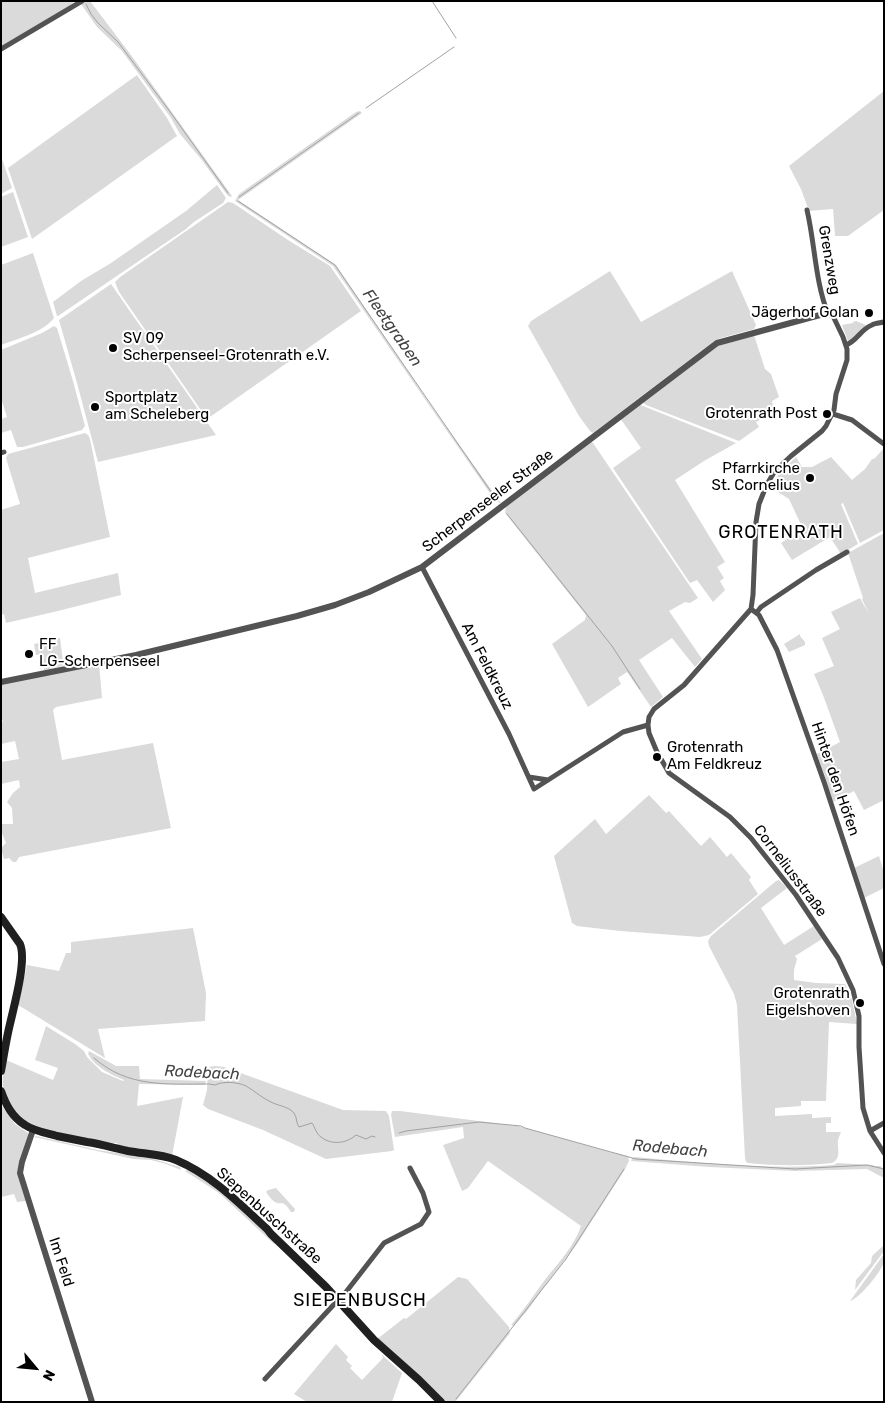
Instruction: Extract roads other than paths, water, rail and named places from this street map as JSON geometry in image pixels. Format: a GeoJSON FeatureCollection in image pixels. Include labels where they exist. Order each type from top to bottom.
{"type":"FeatureCollection","features":[{"type":"Feature","properties":{"kind":"main road"},"geometry":{"type":"LineString","coordinates":[[1,917],[20,944],[22,954],[21,971],[1,1071]]}},
{"type":"Feature","properties":{"kind":"main road"},"geometry":{"type":"LineString","coordinates":[[1,1091],[7,1106],[14,1115],[33,1130]]}},
{"type":"Feature","properties":{"kind":"main road","name":"Siepenbuschstraße"},"geometry":{"type":"LineString","coordinates":[[33,1130],[118,1149],[155,1154],[188,1165],[211,1179],[267,1229],[338,1300],[374,1340],[441,1402]]}},
{"type":"Feature","properties":{"kind":"street"},"geometry":{"type":"LineString","coordinates":[[1,49],[82,1]]}},
{"type":"Feature","properties":{"kind":"street","name":"Grenzweg"},"geometry":{"type":"LineString","coordinates":[[807,210],[819,286],[828,314]]}},
{"type":"Feature","properties":{"kind":"street"},"geometry":{"type":"LineString","coordinates":[[648,725],[649,718],[654,709],[684,684],[750,609],[753,590],[757,510],[760,500],[767,484],[776,471],[822,431],[833,414],[836,394],[847,360],[846,345],[833,316],[828,314]]}},
{"type":"Feature","properties":{"kind":"street","name":"Scherpenseeler Straße"},"geometry":{"type":"LineString","coordinates":[[1,682],[136,655],[297,616],[335,605],[389,584],[422,567],[717,342],[828,314]]}},
{"type":"Feature","properties":{"kind":"street"},"geometry":{"type":"LineString","coordinates":[[846,345],[872,324],[884,322]]}},
{"type":"Feature","properties":{"kind":"street"},"geometry":{"type":"LineString","coordinates":[[833,414],[852,420],[884,444]]}},
{"type":"Feature","properties":{"kind":"street"},"geometry":{"type":"LineString","coordinates":[[750,609],[756,612],[775,597],[847,552]]}},
{"type":"Feature","properties":{"kind":"street","name":"Am Feldkreuz"},"geometry":{"type":"LineString","coordinates":[[422,567],[509,734],[534,789],[623,732],[648,725]]}},
{"type":"Feature","properties":{"kind":"street","name":"Hinter den Höfen"},"geometry":{"type":"LineString","coordinates":[[756,612],[767,628],[777,650],[824,782],[884,964]]}},
{"type":"Feature","properties":{"kind":"street","name":"Corneliusstraße"},"geometry":{"type":"LineString","coordinates":[[648,725],[651,738],[669,772],[730,817],[751,838],[797,896],[838,958],[848,979],[859,1016],[863,1108],[870,1131],[884,1153]]}},
{"type":"Feature","properties":{"kind":"street"},"geometry":{"type":"LineString","coordinates":[[529,777],[548,780]]}},
{"type":"Feature","properties":{"kind":"street"},"geometry":{"type":"LineString","coordinates":[[870,1131],[884,1123]]}},
{"type":"Feature","properties":{"kind":"street","name":"Im Feld"},"geometry":{"type":"LineString","coordinates":[[33,1130],[20,1173],[92,1402]]}},
{"type":"Feature","properties":{"kind":"street"},"geometry":{"type":"LineString","coordinates":[[264,1379],[338,1300],[384,1243],[421,1224],[429,1212],[423,1193],[410,1168]]}},
{"type":"Feature","properties":{"kind":"waterway"},"geometry":{"type":"LineString","coordinates":[[432,1],[456,38]]}},
{"type":"Feature","properties":{"kind":"waterway","name":"Fleetgraben"},"geometry":{"type":"LineString","coordinates":[[86,4],[98,23],[118,42],[228,193]]}},
{"type":"Feature","properties":{"kind":"waterway"},"geometry":{"type":"LineString","coordinates":[[366,108],[454,47]]}},
{"type":"Feature","properties":{"kind":"waterway"},"geometry":{"type":"LineString","coordinates":[[239,197],[359,113]]}},
{"type":"Feature","properties":{"kind":"waterway","name":"Fleetgraben"},"geometry":{"type":"LineString","coordinates":[[238,201],[335,265],[496,499]]}},
{"type":"Feature","properties":{"kind":"waterway","name":"Fleetgraben"},"geometry":{"type":"LineString","coordinates":[[507,514],[612,646],[640,689]]}},
{"type":"Feature","properties":{"kind":"waterway","name":"Rodebach"},"geometry":{"type":"LineString","coordinates":[[94,1058],[120,1075],[148,1082],[215,1085],[230,1082],[243,1085],[269,1101],[292,1111],[299,1127],[312,1123],[319,1136],[325,1140],[343,1142],[356,1135],[366,1139],[372,1136],[375,1137]]}},
{"type":"Feature","properties":{"kind":"waterway","name":"Rodebach"},"geometry":{"type":"LineString","coordinates":[[399,1133],[479,1122],[521,1126],[636,1159],[795,1169],[867,1165],[884,1169]]}},
{"type":"Feature","properties":{"kind":"waterway"},"geometry":{"type":"LineString","coordinates":[[456,1399],[566,1259],[624,1169]]}},
{"type":"Feature","properties":{"kind":"place","name":"Jägerhof Golan"},"geometry":{"type":"Point","coordinates":[869,313]}},
{"type":"Feature","properties":{"kind":"place","name":"SV 09 Scherpenseel-Grotenrath e.V."},"geometry":{"type":"Point","coordinates":[113,348]}},
{"type":"Feature","properties":{"kind":"place","name":"Sportplatz am Scheleberg"},"geometry":{"type":"Point","coordinates":[95,407]}},
{"type":"Feature","properties":{"kind":"place","name":"Grotenrath Post"},"geometry":{"type":"Point","coordinates":[827,414]}},
{"type":"Feature","properties":{"kind":"place","name":"Pfarrkirche St. Cornelius"},"geometry":{"type":"Point","coordinates":[810,478]}},
{"type":"Feature","properties":{"kind":"place","name":"FF LG-Scherpenseel"},"geometry":{"type":"Point","coordinates":[29,654]}},
{"type":"Feature","properties":{"kind":"place","name":"Grotenrath Am Feldkreuz"},"geometry":{"type":"Point","coordinates":[657,757]}},
{"type":"Feature","properties":{"kind":"place","name":"Grotenrath Eigelshoven"},"geometry":{"type":"Point","coordinates":[860,1003]}},
{"type":"Feature","properties":{"kind":"district","name":"GROTENRATH"},"geometry":{"type":"Point","coordinates":[781,533]}},
{"type":"Feature","properties":{"kind":"district","name":"SIEPENBUSCH"},"geometry":{"type":"Point","coordinates":[360,1301]}}]}
